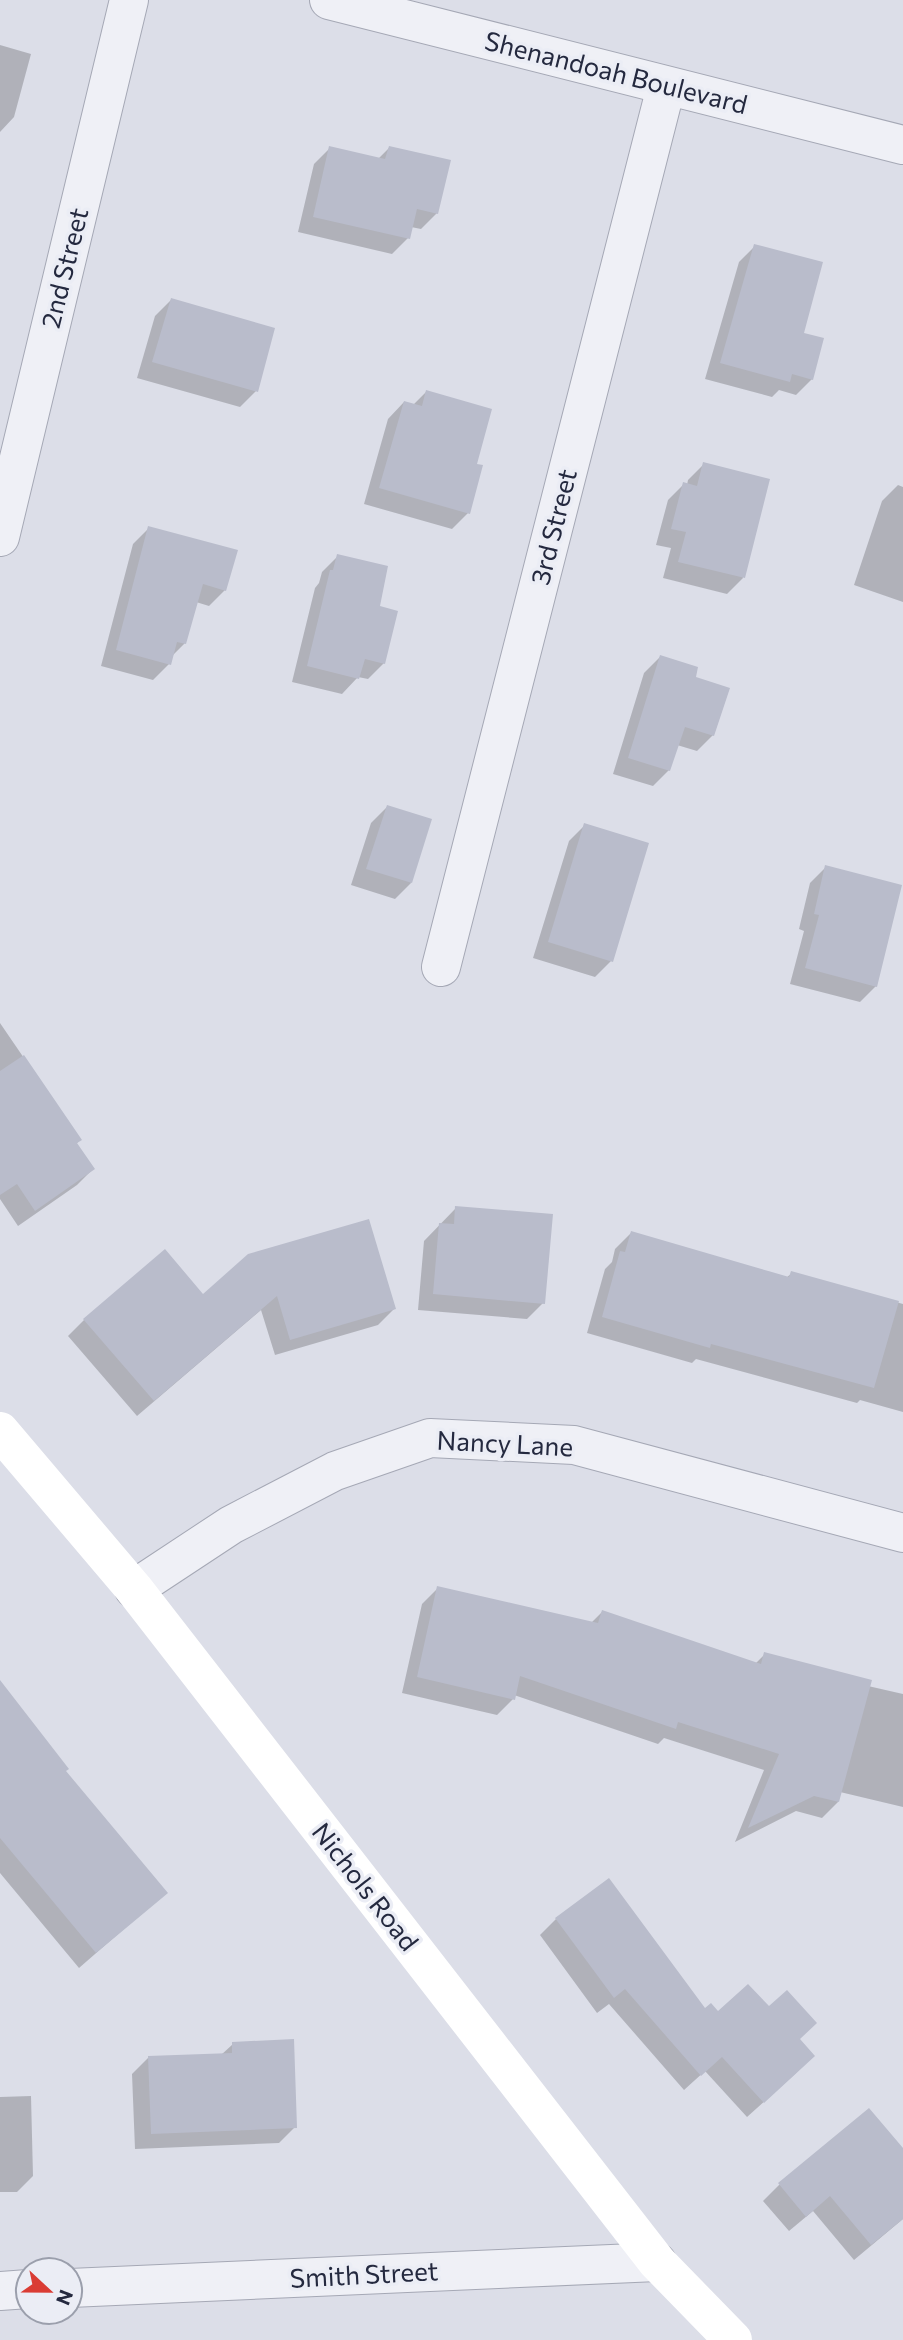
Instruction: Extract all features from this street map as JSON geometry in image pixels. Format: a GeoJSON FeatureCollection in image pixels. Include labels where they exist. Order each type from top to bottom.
{"type":"FeatureCollection","features":[{"type":"Feature","properties":{"kind":"street","name":"2nd Street"},"geometry":{"type":"LineString","coordinates":[[0,537],[129,0]]}},
{"type":"Feature","properties":{"kind":"street","name":"Shenandoah Boulevard"},"geometry":{"type":"LineString","coordinates":[[329,0],[903,145]]}},
{"type":"Feature","properties":{"kind":"street","name":"3rd Street"},"geometry":{"type":"LineString","coordinates":[[441,967],[666,87]]}},
{"type":"Feature","properties":{"kind":"street","name":"Nichols Road"},"geometry":{"type":"LineString","coordinates":[[0,1431],[134,1589],[657,2262],[733,2340]]}},
{"type":"Feature","properties":{"kind":"street","name":"Nancy Lane"},"geometry":{"type":"LineString","coordinates":[[134,1589],[232,1525],[335,1471],[430,1438],[574,1445],[903,1533]]}},
{"type":"Feature","properties":{"kind":"street","name":"Smith Street"},"geometry":{"type":"LineString","coordinates":[[84,2287],[657,2262]]}},
{"type":"Feature","properties":{"kind":"building"},"geometry":{"type":"Polygon","coordinates":[[[329,146],[385,159],[389,146],[451,160],[438,214],[417,209],[410,239],[313,217],[329,146]]]}},
{"type":"Feature","properties":{"kind":"building"},"geometry":{"type":"Polygon","coordinates":[[[754,244],[823,262],[804,333],[824,338],[813,380],[792,374],[790,382],[720,363],[754,244]]]}},
{"type":"Feature","properties":{"kind":"building"},"geometry":{"type":"Polygon","coordinates":[[[171,298],[275,328],[258,392],[152,362],[171,298]]]}},
{"type":"Feature","properties":{"kind":"building"},"geometry":{"type":"Polygon","coordinates":[[[426,390],[492,409],[477,464],[483,465],[470,514],[379,488],[404,401],[422,406],[426,390]]]}},
{"type":"Feature","properties":{"kind":"building"},"geometry":{"type":"Polygon","coordinates":[[[703,462],[770,479],[745,578],[678,562],[686,532],[671,529],[683,482],[697,486],[703,462]]]}},
{"type":"Feature","properties":{"kind":"building"},"geometry":{"type":"Polygon","coordinates":[[[148,526],[238,550],[226,591],[203,584],[186,644],[177,642],[171,665],[116,650],[148,526]]]}},
{"type":"Feature","properties":{"kind":"building"},"geometry":{"type":"Polygon","coordinates":[[[337,554],[388,566],[380,606],[398,611],[385,664],[365,659],[359,679],[307,666],[330,570],[333,570],[337,554]]]}},
{"type":"Feature","properties":{"kind":"building"},"geometry":{"type":"Polygon","coordinates":[[[660,655],[698,667],[696,677],[730,688],[714,736],[685,727],[670,771],[628,758],[660,655]]]}},
{"type":"Feature","properties":{"kind":"building"},"geometry":{"type":"Polygon","coordinates":[[[387,805],[432,819],[412,883],[366,869],[387,805]]]}},
{"type":"Feature","properties":{"kind":"building"},"geometry":{"type":"Polygon","coordinates":[[[584,823],[649,843],[613,962],[548,942],[584,823]]]}},
{"type":"Feature","properties":{"kind":"building"},"geometry":{"type":"Polygon","coordinates":[[[825,865],[902,885],[877,987],[805,968],[819,915],[814,914],[825,865]]]}},
{"type":"Feature","properties":{"kind":"building"},"geometry":{"type":"Polygon","coordinates":[[[24,1055],[82,1140],[77,1143],[95,1169],[35,1211],[17,1184],[0,1195],[0,1071],[24,1055]]]}},
{"type":"Feature","properties":{"kind":"building"},"geometry":{"type":"Polygon","coordinates":[[[455,1206],[553,1214],[545,1304],[433,1294],[439,1223],[454,1224],[455,1206]]]}},
{"type":"Feature","properties":{"kind":"building"},"geometry":{"type":"Polygon","coordinates":[[[369,1219],[396,1309],[290,1340],[277,1296],[154,1401],[83,1319],[165,1249],[203,1294],[248,1254],[369,1219]]]}},
{"type":"Feature","properties":{"kind":"building"},"geometry":{"type":"Polygon","coordinates":[[[631,1231],[789,1277],[791,1271],[899,1301],[874,1388],[711,1344],[710,1348],[602,1317],[620,1251],[625,1252],[631,1231]]]}},
{"type":"Feature","properties":{"kind":"building"},"geometry":{"type":"Polygon","coordinates":[[[437,1586],[598,1623],[602,1610],[761,1664],[764,1652],[872,1680],[839,1802],[814,1796],[748,1828],[779,1754],[678,1722],[676,1729],[520,1676],[515,1700],[417,1677],[437,1586]]]}},
{"type":"Feature","properties":{"kind":"building"},"geometry":{"type":"Polygon","coordinates":[[[0,1680],[69,1769],[66,1771],[168,1893],[96,1953],[0,1838],[0,1680]]]}},
{"type":"Feature","properties":{"kind":"building"},"geometry":{"type":"Polygon","coordinates":[[[609,1878],[705,2008],[711,2003],[718,2011],[748,1984],[769,2006],[787,1990],[817,2023],[800,2039],[815,2056],[764,2103],[722,2057],[701,2076],[625,1989],[614,1998],[555,1918],[609,1878]]]}},
{"type":"Feature","properties":{"kind":"building"},"geometry":{"type":"Polygon","coordinates":[[[294,2039],[297,2128],[151,2134],[148,2056],[232,2053],[232,2042],[294,2039]]]}},
{"type":"Feature","properties":{"kind":"building"},"geometry":{"type":"Polygon","coordinates":[[[869,2108],[903,2148],[903,2219],[871,2245],[830,2196],[806,2217],[778,2183],[869,2108]]]}}]}
